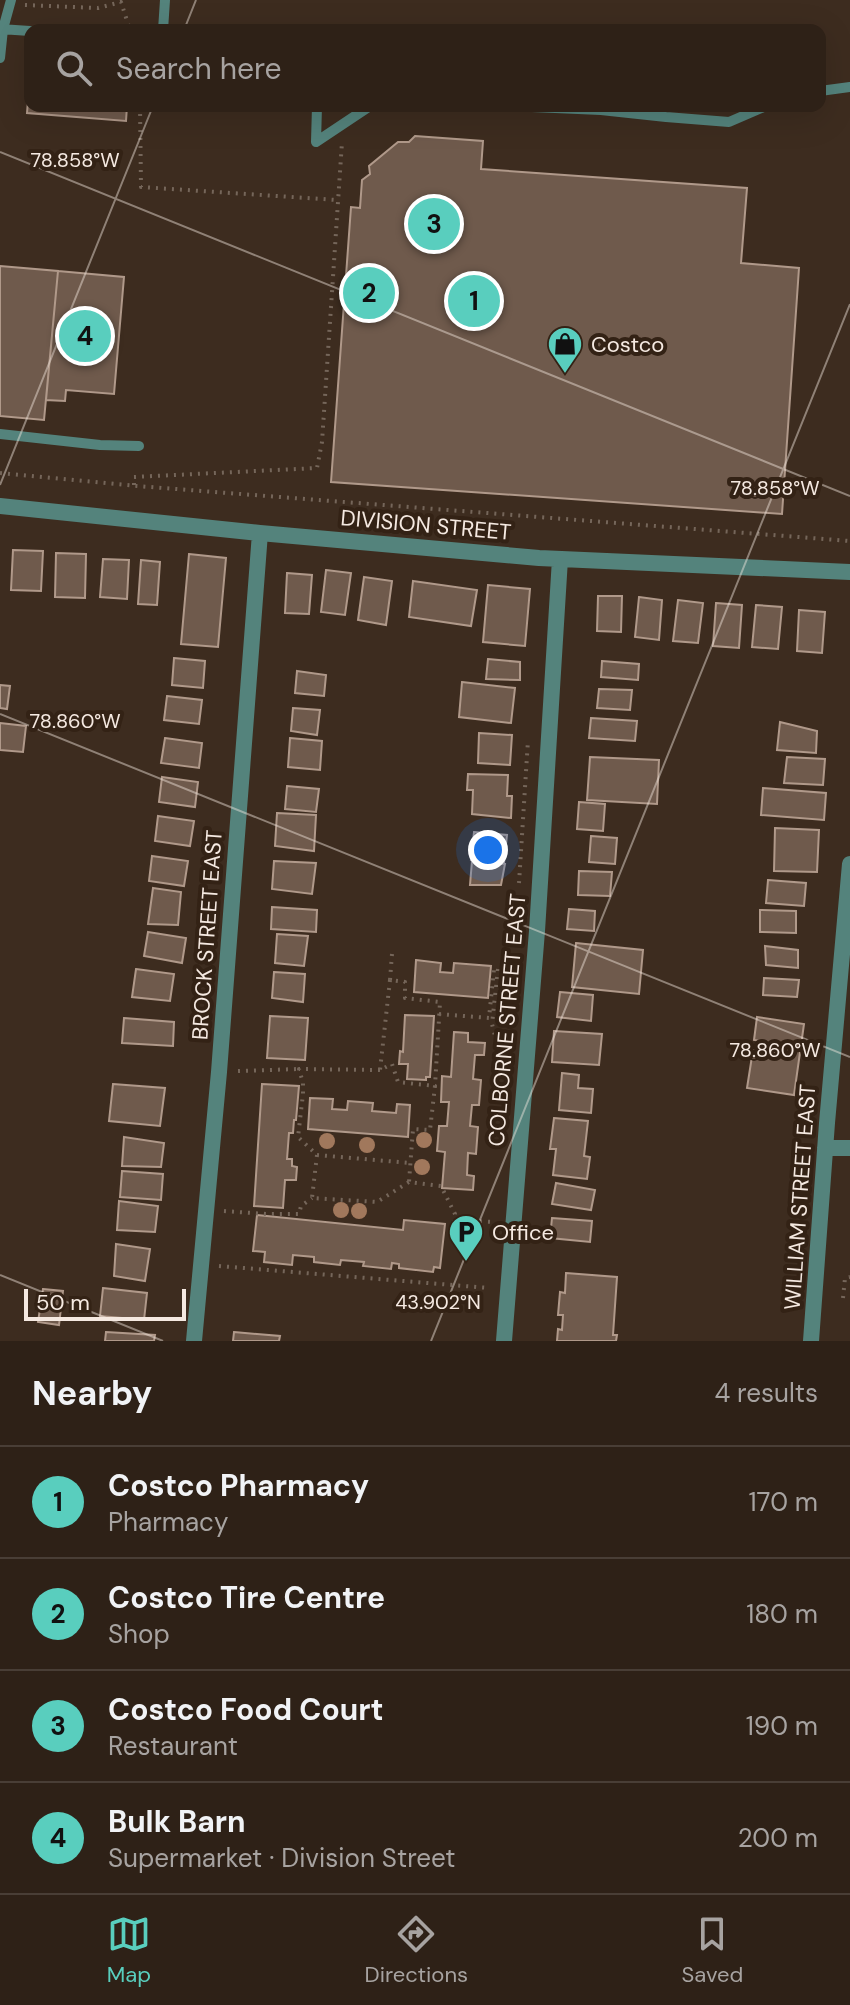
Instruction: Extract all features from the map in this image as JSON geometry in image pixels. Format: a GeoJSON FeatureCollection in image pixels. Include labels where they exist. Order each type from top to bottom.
{"type":"FeatureCollection","features":[{"type":"Feature","properties":{"kind":"street","name":"DIVISION STREET"},"geometry":{"type":"LineString","coordinates":[[0,506],[560,559],[850,572]]}},
{"type":"Feature","properties":{"kind":"street","name":"BROCK STREET EAST"},"geometry":{"type":"LineString","coordinates":[[194,1341],[219,1072],[260,533]]}},
{"type":"Feature","properties":{"kind":"street","name":"COLBORNE STREET EAST"},"geometry":{"type":"LineString","coordinates":[[504,1341],[537,931],[560,559]]}},
{"type":"Feature","properties":{"kind":"street","name":"WILLIAM STREET EAST"},"geometry":{"type":"LineString","coordinates":[[811,1341],[850,864]]}},
{"type":"Feature","properties":{"kind":"street"},"geometry":{"type":"LineString","coordinates":[[825,1148],[850,1148]]}},
{"type":"Feature","properties":{"kind":"lane"},"geometry":{"type":"LineString","coordinates":[[163,24],[165,0]]}},
{"type":"Feature","properties":{"kind":"lane"},"geometry":{"type":"LineString","coordinates":[[0,58],[1,29],[10,2]]}},
{"type":"Feature","properties":{"kind":"lane"},"geometry":{"type":"LineString","coordinates":[[1,29],[24,31]]}},
{"type":"Feature","properties":{"kind":"lane"},"geometry":{"type":"LineString","coordinates":[[826,90],[850,87]]}},
{"type":"Feature","properties":{"kind":"lane"},"geometry":{"type":"LineString","coordinates":[[317,112],[316,142],[361,112]]}},
{"type":"Feature","properties":{"kind":"lane"},"geometry":{"type":"LineString","coordinates":[[622,112],[729,122],[752,112]]}},
{"type":"Feature","properties":{"kind":"lane"},"geometry":{"type":"LineString","coordinates":[[0,434],[139,446]]}},
{"type":"Feature","properties":{"kind":"path"},"geometry":{"type":"LineString","coordinates":[[10,2],[98,8],[121,2],[128,24]]}},
{"type":"Feature","properties":{"kind":"path"},"geometry":{"type":"LineString","coordinates":[[140,112],[141,187],[338,200]]}},
{"type":"Feature","properties":{"kind":"path"},"geometry":{"type":"LineString","coordinates":[[134,485],[134,477],[317,468],[322,442],[343,124]]}},
{"type":"Feature","properties":{"kind":"path"},"geometry":{"type":"LineString","coordinates":[[0,473],[850,541]]}},
{"type":"Feature","properties":{"kind":"path"},"geometry":{"type":"LineString","coordinates":[[519,882],[528,740]]}},
{"type":"Feature","properties":{"kind":"path"},"geometry":{"type":"LineString","coordinates":[[380,1070],[392,954]]}},
{"type":"Feature","properties":{"kind":"path"},"geometry":{"type":"LineString","coordinates":[[439,1014],[489,1018],[494,969],[498,969],[493,1030],[498,1040],[510,1044]]}},
{"type":"Feature","properties":{"kind":"path"},"geometry":{"type":"LineString","coordinates":[[390,980],[405,982],[405,998],[440,1002],[430,1130],[413,1129],[409,1182]]}},
{"type":"Feature","properties":{"kind":"path"},"geometry":{"type":"LineString","coordinates":[[219,1072],[380,1070],[392,1064],[398,1082],[435,1086]]}},
{"type":"Feature","properties":{"kind":"path"},"geometry":{"type":"LineString","coordinates":[[299,1069],[303,1094],[298,1137],[317,1155],[410,1163]]}},
{"type":"Feature","properties":{"kind":"path"},"geometry":{"type":"LineString","coordinates":[[312,1198],[317,1155]]}},
{"type":"Feature","properties":{"kind":"path"},"geometry":{"type":"LineString","coordinates":[[241,1212],[299,1214],[301,1206],[312,1198],[377,1202],[409,1182],[441,1186],[455,1214],[453,1233],[462,1234],[463,1220],[495,1222]]}},
{"type":"Feature","properties":{"kind":"path"},"geometry":{"type":"LineString","coordinates":[[472,1221],[471,1234],[476,1245]]}},
{"type":"Feature","properties":{"kind":"path"},"geometry":{"type":"LineString","coordinates":[[200,1265],[508,1288]]}},
{"type":"Feature","properties":{"kind":"path"},"geometry":{"type":"LineString","coordinates":[[488,1296],[491,1275]]}},
{"type":"Feature","properties":{"kind":"path"},"geometry":{"type":"LineString","coordinates":[[843,1298],[845,1278],[850,1277]]}},
{"type":"Feature","properties":{"kind":"building"},"geometry":{"type":"Polygon","coordinates":[[[27,112],[127,112],[126,121],[27,112]]]}},
{"type":"Feature","properties":{"kind":"building","name":"Costco"},"geometry":{"type":"Polygon","coordinates":[[[415,136],[483,141],[481,169],[747,188],[741,263],[799,268],[782,514],[331,482],[351,207],[360,208],[362,180],[370,174],[369,166],[398,142],[409,142],[415,136]]]}},
{"type":"Feature","properties":{"kind":"building"},"geometry":{"type":"Polygon","coordinates":[[[0,266],[58,271],[44,420],[0,416],[0,266]]]}},
{"type":"Feature","properties":{"kind":"building"},"geometry":{"type":"Polygon","coordinates":[[[58,271],[124,277],[114,394],[66,390],[65,401],[46,400],[58,271]]]}},
{"type":"Feature","properties":{"kind":"building"},"geometry":{"type":"Polygon","coordinates":[[[13,550],[43,551],[41,591],[11,590],[13,550]]]}},
{"type":"Feature","properties":{"kind":"building"},"geometry":{"type":"Polygon","coordinates":[[[56,553],[86,554],[85,598],[55,597],[56,553]]]}},
{"type":"Feature","properties":{"kind":"building"},"geometry":{"type":"Polygon","coordinates":[[[189,554],[226,558],[218,647],[181,644],[189,554]]]}},
{"type":"Feature","properties":{"kind":"building"},"geometry":{"type":"Polygon","coordinates":[[[103,559],[129,560],[127,599],[100,597],[103,559]]]}},
{"type":"Feature","properties":{"kind":"building"},"geometry":{"type":"Polygon","coordinates":[[[141,560],[160,562],[157,605],[138,604],[141,560]]]}},
{"type":"Feature","properties":{"kind":"building"},"geometry":{"type":"Polygon","coordinates":[[[326,570],[351,573],[345,615],[321,612],[326,570]]]}},
{"type":"Feature","properties":{"kind":"building"},"geometry":{"type":"Polygon","coordinates":[[[287,573],[312,575],[309,614],[285,613],[287,573]]]}},
{"type":"Feature","properties":{"kind":"building"},"geometry":{"type":"Polygon","coordinates":[[[364,577],[392,581],[386,625],[358,620],[364,577]]]}},
{"type":"Feature","properties":{"kind":"building"},"geometry":{"type":"Polygon","coordinates":[[[413,581],[477,590],[471,626],[409,617],[413,581]]]}},
{"type":"Feature","properties":{"kind":"building"},"geometry":{"type":"Polygon","coordinates":[[[488,585],[530,589],[525,646],[483,642],[488,585]]]}},
{"type":"Feature","properties":{"kind":"building"},"geometry":{"type":"Polygon","coordinates":[[[598,596],[622,596],[621,632],[597,631],[598,596]]]}},
{"type":"Feature","properties":{"kind":"building"},"geometry":{"type":"Polygon","coordinates":[[[639,597],[662,600],[659,640],[635,637],[639,597]]]}},
{"type":"Feature","properties":{"kind":"building"},"geometry":{"type":"Polygon","coordinates":[[[678,600],[703,603],[698,643],[673,641],[678,600]]]}},
{"type":"Feature","properties":{"kind":"building"},"geometry":{"type":"Polygon","coordinates":[[[716,603],[742,605],[739,648],[713,646],[716,603]]]}},
{"type":"Feature","properties":{"kind":"building"},"geometry":{"type":"Polygon","coordinates":[[[756,605],[782,607],[778,649],[752,647],[756,605]]]}},
{"type":"Feature","properties":{"kind":"building"},"geometry":{"type":"Polygon","coordinates":[[[799,610],[825,612],[822,653],[797,651],[799,610]]]}},
{"type":"Feature","properties":{"kind":"building"},"geometry":{"type":"Polygon","coordinates":[[[174,658],[205,661],[203,688],[172,685],[174,658]]]}},
{"type":"Feature","properties":{"kind":"building"},"geometry":{"type":"Polygon","coordinates":[[[488,659],[520,662],[520,680],[486,679],[488,659]]]}},
{"type":"Feature","properties":{"kind":"building"},"geometry":{"type":"Polygon","coordinates":[[[602,661],[639,664],[638,680],[601,677],[602,661]]]}},
{"type":"Feature","properties":{"kind":"building"},"geometry":{"type":"Polygon","coordinates":[[[297,671],[326,675],[324,696],[295,693],[297,671]]]}},
{"type":"Feature","properties":{"kind":"building"},"geometry":{"type":"Polygon","coordinates":[[[462,682],[515,688],[511,723],[459,717],[462,682]]]}},
{"type":"Feature","properties":{"kind":"building"},"geometry":{"type":"Polygon","coordinates":[[[0,685],[10,686],[7,709],[0,708],[0,685]]]}},
{"type":"Feature","properties":{"kind":"building"},"geometry":{"type":"Polygon","coordinates":[[[599,689],[632,690],[630,710],[597,708],[599,689]]]}},
{"type":"Feature","properties":{"kind":"building"},"geometry":{"type":"Polygon","coordinates":[[[167,696],[202,700],[199,724],[164,720],[167,696]]]}},
{"type":"Feature","properties":{"kind":"building"},"geometry":{"type":"Polygon","coordinates":[[[293,708],[320,710],[317,735],[291,731],[293,708]]]}},
{"type":"Feature","properties":{"kind":"building"},"geometry":{"type":"Polygon","coordinates":[[[591,718],[637,721],[635,741],[589,738],[591,718]]]}},
{"type":"Feature","properties":{"kind":"building"},"geometry":{"type":"Polygon","coordinates":[[[780,722],[817,731],[816,753],[777,750],[780,722]]]}},
{"type":"Feature","properties":{"kind":"building"},"geometry":{"type":"Polygon","coordinates":[[[0,723],[26,726],[23,752],[0,750],[0,723]]]}},
{"type":"Feature","properties":{"kind":"building"},"geometry":{"type":"Polygon","coordinates":[[[479,733],[512,735],[510,765],[478,763],[479,733]]]}},
{"type":"Feature","properties":{"kind":"building"},"geometry":{"type":"Polygon","coordinates":[[[165,738],[202,743],[199,768],[161,763],[165,738]]]}},
{"type":"Feature","properties":{"kind":"building"},"geometry":{"type":"Polygon","coordinates":[[[290,738],[322,741],[320,770],[288,767],[290,738]]]}},
{"type":"Feature","properties":{"kind":"building"},"geometry":{"type":"Polygon","coordinates":[[[590,757],[659,760],[657,804],[587,800],[590,757]]]}},
{"type":"Feature","properties":{"kind":"building"},"geometry":{"type":"Polygon","coordinates":[[[787,757],[825,759],[823,785],[784,783],[787,757]]]}},
{"type":"Feature","properties":{"kind":"building"},"geometry":{"type":"Polygon","coordinates":[[[468,774],[508,775],[507,796],[512,796],[511,818],[472,814],[473,790],[467,790],[468,774]]]}},
{"type":"Feature","properties":{"kind":"building"},"geometry":{"type":"Polygon","coordinates":[[[162,777],[198,782],[195,807],[159,802],[162,777]]]}},
{"type":"Feature","properties":{"kind":"building"},"geometry":{"type":"Polygon","coordinates":[[[287,786],[319,789],[316,812],[285,809],[287,786]]]}},
{"type":"Feature","properties":{"kind":"building"},"geometry":{"type":"Polygon","coordinates":[[[763,788],[826,793],[824,820],[761,815],[763,788]]]}},
{"type":"Feature","properties":{"kind":"building"},"geometry":{"type":"Polygon","coordinates":[[[579,802],[605,804],[603,831],[577,829],[579,802]]]}},
{"type":"Feature","properties":{"kind":"building"},"geometry":{"type":"Polygon","coordinates":[[[277,813],[316,815],[314,851],[275,846],[277,813]]]}},
{"type":"Feature","properties":{"kind":"building"},"geometry":{"type":"Polygon","coordinates":[[[158,816],[194,821],[190,846],[155,841],[158,816]]]}},
{"type":"Feature","properties":{"kind":"building"},"geometry":{"type":"Polygon","coordinates":[[[775,828],[819,830],[817,872],[774,871],[775,828]]]}},
{"type":"Feature","properties":{"kind":"building"},"geometry":{"type":"Polygon","coordinates":[[[474,832],[507,835],[504,863],[471,860],[474,832]]]}},
{"type":"Feature","properties":{"kind":"building"},"geometry":{"type":"Polygon","coordinates":[[[591,836],[617,838],[615,864],[589,862],[591,836]]]}},
{"type":"Feature","properties":{"kind":"building"},"geometry":{"type":"Polygon","coordinates":[[[152,856],[188,861],[184,886],[149,881],[152,856]]]}},
{"type":"Feature","properties":{"kind":"building"},"geometry":{"type":"Polygon","coordinates":[[[274,861],[316,863],[312,894],[272,889],[274,861]]]}},
{"type":"Feature","properties":{"kind":"building"},"geometry":{"type":"Polygon","coordinates":[[[472,861],[505,864],[501,885],[470,885],[472,861]]]}},
{"type":"Feature","properties":{"kind":"building"},"geometry":{"type":"Polygon","coordinates":[[[579,871],[612,872],[610,896],[578,895],[579,871]]]}},
{"type":"Feature","properties":{"kind":"building"},"geometry":{"type":"Polygon","coordinates":[[[768,880],[806,883],[804,906],[766,903],[768,880]]]}},
{"type":"Feature","properties":{"kind":"building"},"geometry":{"type":"Polygon","coordinates":[[[153,888],[181,892],[178,925],[148,924],[153,888]]]}},
{"type":"Feature","properties":{"kind":"building"},"geometry":{"type":"Polygon","coordinates":[[[272,907],[317,910],[316,932],[271,929],[272,907]]]}},
{"type":"Feature","properties":{"kind":"building"},"geometry":{"type":"Polygon","coordinates":[[[569,909],[595,911],[594,931],[567,929],[569,909]]]}},
{"type":"Feature","properties":{"kind":"building"},"geometry":{"type":"Polygon","coordinates":[[[760,910],[796,911],[796,933],[760,932],[760,910]]]}},
{"type":"Feature","properties":{"kind":"building"},"geometry":{"type":"Polygon","coordinates":[[[148,932],[186,938],[182,963],[144,956],[148,932]]]}},
{"type":"Feature","properties":{"kind":"building"},"geometry":{"type":"Polygon","coordinates":[[[277,934],[308,936],[304,966],[275,963],[277,934]]]}},
{"type":"Feature","properties":{"kind":"building"},"geometry":{"type":"Polygon","coordinates":[[[576,943],[643,950],[639,994],[572,987],[576,943]]]}},
{"type":"Feature","properties":{"kind":"building"},"geometry":{"type":"Polygon","coordinates":[[[765,946],[798,950],[798,968],[766,965],[765,946]]]}},
{"type":"Feature","properties":{"kind":"building"},"geometry":{"type":"Polygon","coordinates":[[[416,960],[441,963],[440,972],[453,973],[454,963],[491,966],[488,998],[414,992],[416,960]]]}},
{"type":"Feature","properties":{"kind":"building"},"geometry":{"type":"Polygon","coordinates":[[[136,969],[174,974],[170,1001],[132,997],[136,969]]]}},
{"type":"Feature","properties":{"kind":"building"},"geometry":{"type":"Polygon","coordinates":[[[274,972],[305,974],[303,1002],[272,998],[274,972]]]}},
{"type":"Feature","properties":{"kind":"building"},"geometry":{"type":"Polygon","coordinates":[[[764,978],[799,980],[797,997],[763,995],[764,978]]]}},
{"type":"Feature","properties":{"kind":"building"},"geometry":{"type":"Polygon","coordinates":[[[560,992],[593,995],[591,1021],[557,1017],[560,992]]]}},
{"type":"Feature","properties":{"kind":"building"},"geometry":{"type":"Polygon","coordinates":[[[405,1015],[434,1016],[430,1077],[426,1080],[407,1079],[408,1064],[399,1064],[400,1051],[403,1052],[405,1015]]]}},
{"type":"Feature","properties":{"kind":"building"},"geometry":{"type":"Polygon","coordinates":[[[270,1016],[308,1018],[305,1060],[267,1058],[270,1016]]]}},
{"type":"Feature","properties":{"kind":"building"},"geometry":{"type":"Polygon","coordinates":[[[757,1017],[804,1024],[794,1095],[747,1088],[753,1050],[766,1052],[767,1042],[754,1040],[757,1017]]]}},
{"type":"Feature","properties":{"kind":"building"},"geometry":{"type":"Polygon","coordinates":[[[124,1018],[174,1022],[173,1046],[122,1043],[124,1018]]]}},
{"type":"Feature","properties":{"kind":"building"},"geometry":{"type":"Polygon","coordinates":[[[554,1031],[602,1034],[599,1065],[552,1062],[554,1031]]]}},
{"type":"Feature","properties":{"kind":"building"},"geometry":{"type":"Polygon","coordinates":[[[454,1032],[468,1033],[468,1042],[485,1043],[484,1055],[475,1055],[473,1079],[481,1080],[479,1105],[472,1105],[470,1126],[478,1127],[476,1154],[468,1153],[467,1175],[474,1176],[473,1190],[442,1188],[445,1152],[437,1151],[439,1126],[447,1126],[449,1102],[441,1102],[442,1076],[451,1077],[454,1032]]]}},
{"type":"Feature","properties":{"kind":"building"},"geometry":{"type":"Polygon","coordinates":[[[562,1073],[579,1075],[578,1088],[593,1089],[591,1113],[559,1110],[562,1073]]]}},
{"type":"Feature","properties":{"kind":"building"},"geometry":{"type":"Polygon","coordinates":[[[113,1084],[165,1088],[160,1126],[109,1121],[113,1084]]]}},
{"type":"Feature","properties":{"kind":"building"},"geometry":{"type":"Polygon","coordinates":[[[262,1084],[299,1086],[296,1120],[293,1133],[289,1133],[287,1159],[292,1159],[292,1166],[297,1167],[296,1180],[285,1180],[283,1208],[254,1206],[262,1084]]]}},
{"type":"Feature","properties":{"kind":"building"},"geometry":{"type":"Polygon","coordinates":[[[310,1098],[333,1099],[332,1109],[347,1110],[348,1101],[373,1103],[372,1111],[396,1113],[397,1104],[410,1105],[408,1137],[308,1129],[310,1098]]]}},
{"type":"Feature","properties":{"kind":"building"},"geometry":{"type":"Polygon","coordinates":[[[554,1118],[588,1121],[584,1156],[590,1157],[587,1179],[553,1175],[556,1149],[550,1149],[554,1118]]]}},
{"type":"Feature","properties":{"kind":"building"},"geometry":{"type":"Polygon","coordinates":[[[124,1137],[164,1143],[161,1167],[122,1166],[124,1137]]]}},
{"type":"Feature","properties":{"kind":"building"},"geometry":{"type":"Polygon","coordinates":[[[122,1171],[163,1174],[161,1200],[120,1197],[122,1171]]]}},
{"type":"Feature","properties":{"kind":"building"},"geometry":{"type":"Polygon","coordinates":[[[556,1183],[595,1190],[591,1210],[552,1204],[556,1183]]]}},
{"type":"Feature","properties":{"kind":"building"},"geometry":{"type":"Polygon","coordinates":[[[119,1201],[158,1206],[155,1232],[117,1230],[119,1201]]]}},
{"type":"Feature","properties":{"kind":"building"},"geometry":{"type":"Polygon","coordinates":[[[257,1215],[403,1230],[404,1220],[445,1224],[440,1268],[434,1267],[433,1272],[399,1268],[399,1264],[392,1263],[391,1269],[341,1260],[340,1265],[314,1262],[314,1257],[293,1255],[292,1265],[264,1262],[265,1252],[253,1251],[257,1215]]]}},
{"type":"Feature","properties":{"kind":"building"},"geometry":{"type":"Polygon","coordinates":[[[552,1218],[592,1221],[590,1242],[550,1238],[552,1218]]]}},
{"type":"Feature","properties":{"kind":"building"},"geometry":{"type":"Polygon","coordinates":[[[116,1244],[150,1249],[145,1281],[114,1276],[116,1244]]]}},
{"type":"Feature","properties":{"kind":"building"},"geometry":{"type":"Polygon","coordinates":[[[566,1273],[617,1277],[613,1335],[617,1335],[616,1341],[557,1341],[558,1329],[562,1330],[563,1315],[558,1315],[560,1292],[565,1293],[566,1273]]]}},
{"type":"Feature","properties":{"kind":"building"},"geometry":{"type":"Polygon","coordinates":[[[103,1288],[147,1293],[144,1320],[100,1316],[103,1288]]]}},
{"type":"Feature","properties":{"kind":"building"},"geometry":{"type":"Polygon","coordinates":[[[43,1289],[63,1291],[59,1325],[38,1322],[43,1289]]]}},
{"type":"Feature","properties":{"kind":"building"},"geometry":{"type":"Polygon","coordinates":[[[106,1332],[155,1335],[154,1341],[105,1341],[106,1332]]]}},
{"type":"Feature","properties":{"kind":"building"},"geometry":{"type":"Polygon","coordinates":[[[234,1332],[280,1336],[279,1341],[233,1341],[234,1332]]]}},
{"type":"Feature","properties":{"kind":"place","name":"Costco Food Court"},"geometry":{"type":"Point","coordinates":[434,224]}},
{"type":"Feature","properties":{"kind":"place","name":"Costco Tire Centre"},"geometry":{"type":"Point","coordinates":[369,293]}},
{"type":"Feature","properties":{"kind":"place","name":"Costco Pharmacy"},"geometry":{"type":"Point","coordinates":[474,301]}},
{"type":"Feature","properties":{"kind":"place","name":"Bulk Barn"},"geometry":{"type":"Point","coordinates":[85,336]}},
{"type":"Feature","properties":{"kind":"place","name":"Costco"},"geometry":{"type":"Point","coordinates":[565,375]}},
{"type":"Feature","properties":{"kind":"place","name":"Office"},"geometry":{"type":"Point","coordinates":[466,1263]}}]}
